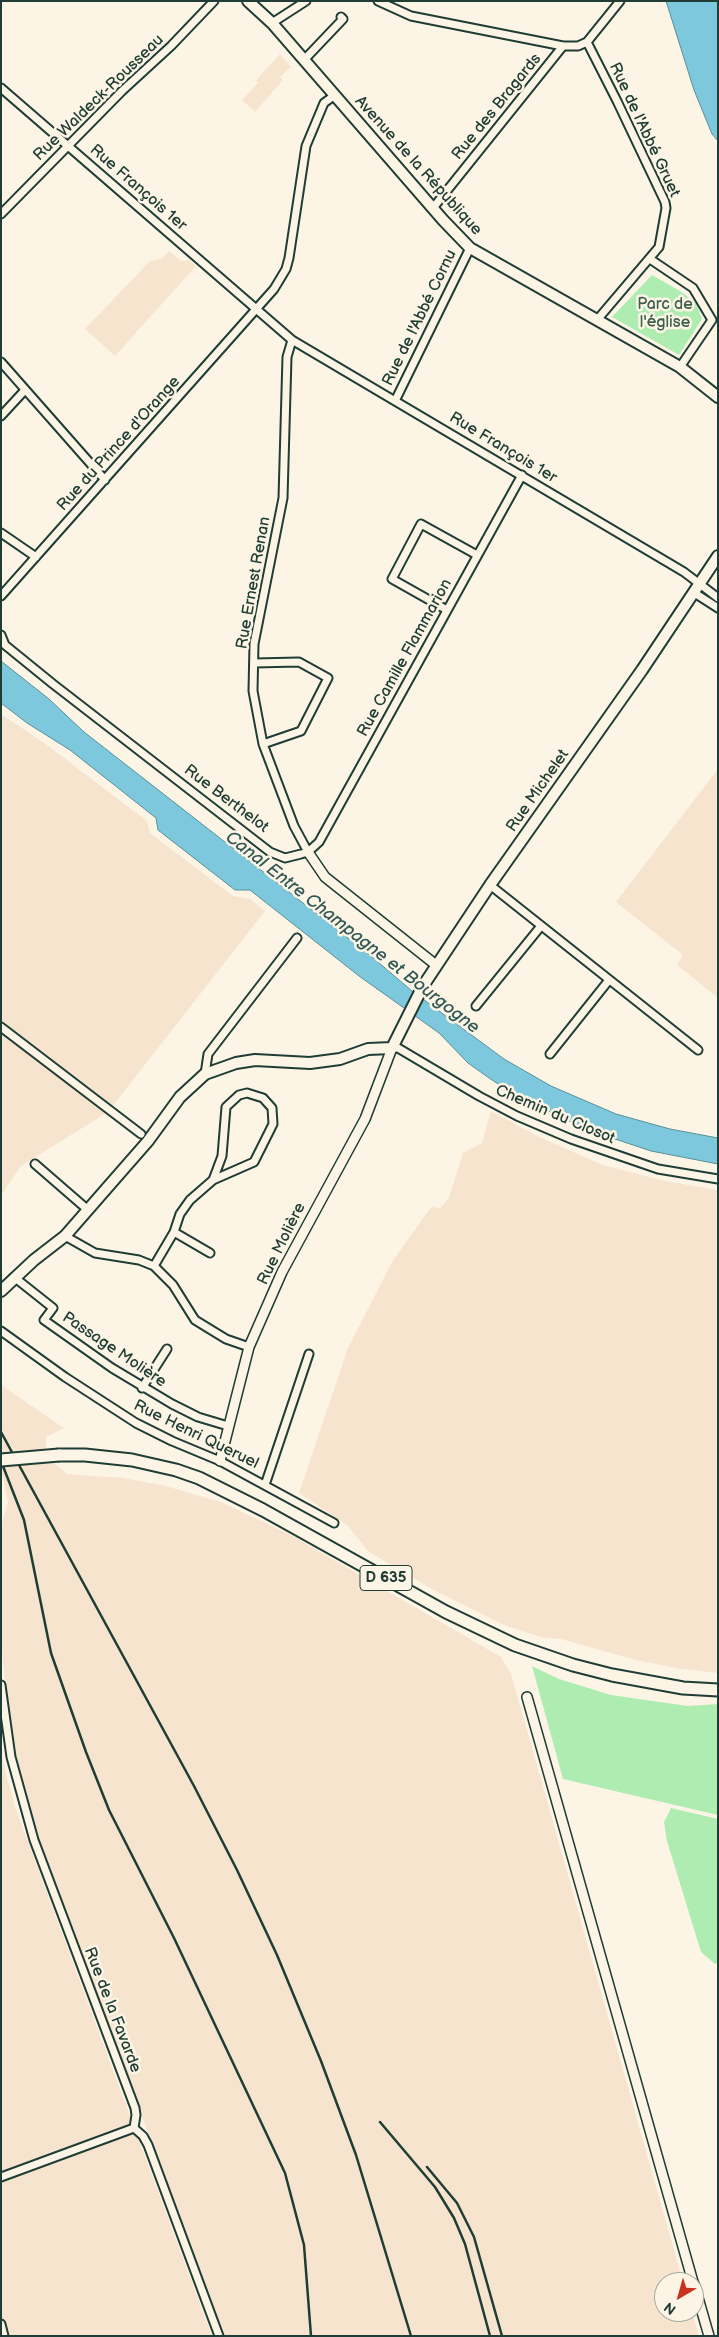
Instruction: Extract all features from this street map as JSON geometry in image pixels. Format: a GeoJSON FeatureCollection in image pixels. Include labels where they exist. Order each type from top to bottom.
{"type":"FeatureCollection","features":[{"type":"Feature","properties":{"kind":"main road","name":"Avenue de la République"},"geometry":{"type":"LineString","coordinates":[[248,1],[272,23],[470,248],[680,367],[718,397]]}},
{"type":"Feature","properties":{"kind":"main road","name":"Rue Michelet"},"geometry":{"type":"LineString","coordinates":[[392,1048],[422,986],[490,885],[642,670],[718,556]]}},
{"type":"Feature","properties":{"kind":"main road"},"geometry":{"type":"LineString","coordinates":[[1,1291],[14,1277],[65,1236],[148,1141],[180,1097],[205,1074],[236,1063],[255,1060],[310,1063],[340,1059],[368,1049],[392,1048]]}},
{"type":"Feature","properties":{"kind":"main road","name":"D 635"},"geometry":{"type":"LineString","coordinates":[[1,1460],[59,1455],[95,1456],[132,1460],[199,1478],[263,1510],[446,1612],[515,1645],[573,1665],[612,1675],[684,1688],[718,1690]]}},
{"type":"Feature","properties":{"kind":"street","name":"Rue Waldeck-Rousseau"},"geometry":{"type":"LineString","coordinates":[[1,214],[122,91],[172,46],[214,1]]}},
{"type":"Feature","properties":{"kind":"street"},"geometry":{"type":"LineString","coordinates":[[272,23],[306,1]]}},
{"type":"Feature","properties":{"kind":"street"},"geometry":{"type":"LineString","coordinates":[[378,1],[411,16],[563,46],[578,46],[587,42],[620,1]]}},
{"type":"Feature","properties":{"kind":"street"},"geometry":{"type":"LineString","coordinates":[[304,60],[343,19],[341,17]]}},
{"type":"Feature","properties":{"kind":"street","name":"Rue de l'Abbé Gruet"},"geometry":{"type":"LineString","coordinates":[[587,42],[617,101],[665,202],[666,208],[659,247],[597,320]]}},
{"type":"Feature","properties":{"kind":"street","name":"Rue des Bragards"},"geometry":{"type":"LineString","coordinates":[[433,208],[563,46]]}},
{"type":"Feature","properties":{"kind":"street","name":"Rue François 1er"},"geometry":{"type":"LineString","coordinates":[[1,88],[292,340],[522,475],[699,582],[718,598]]}},
{"type":"Feature","properties":{"kind":"street","name":"Rue du Prince d'Orange"},"geometry":{"type":"LineString","coordinates":[[1,596],[257,310],[286,269],[306,146],[324,103],[335,95]]}},
{"type":"Feature","properties":{"kind":"street","name":"Rue de l'Abbé Cornu"},"geometry":{"type":"LineString","coordinates":[[395,401],[470,248]]}},
{"type":"Feature","properties":{"kind":"street"},"geometry":{"type":"LineString","coordinates":[[650,259],[693,288],[712,320],[680,367]]}},
{"type":"Feature","properties":{"kind":"street","name":"Rue Ernest Renan"},"geometry":{"type":"LineString","coordinates":[[292,340],[287,357],[283,498],[254,644],[253,691],[262,744],[294,826],[308,852]]}},
{"type":"Feature","properties":{"kind":"street"},"geometry":{"type":"LineString","coordinates":[[1,362],[105,480]]}},
{"type":"Feature","properties":{"kind":"street"},"geometry":{"type":"LineString","coordinates":[[1,416],[25,390]]}},
{"type":"Feature","properties":{"kind":"street","name":"Rue Camille Flammarion"},"geometry":{"type":"LineString","coordinates":[[308,852],[318,842],[522,475]]}},
{"type":"Feature","properties":{"kind":"street"},"geometry":{"type":"LineString","coordinates":[[447,610],[392,579],[421,524],[477,555]]}},
{"type":"Feature","properties":{"kind":"street"},"geometry":{"type":"LineString","coordinates":[[1,533],[36,557]]}},
{"type":"Feature","properties":{"kind":"street"},"geometry":{"type":"LineString","coordinates":[[693,592],[718,608]]}},
{"type":"Feature","properties":{"kind":"street","name":"Rue Berthelot"},"geometry":{"type":"LineString","coordinates":[[1,635],[5,645],[276,856],[285,858],[308,852]]}},
{"type":"Feature","properties":{"kind":"street"},"geometry":{"type":"LineString","coordinates":[[254,663],[299,662],[328,678],[301,731],[262,744]]}},
{"type":"Feature","properties":{"kind":"street"},"geometry":{"type":"LineString","coordinates":[[308,852],[324,877],[436,966]]}},
{"type":"Feature","properties":{"kind":"street"},"geometry":{"type":"LineString","coordinates":[[490,885],[698,1050]]}},
{"type":"Feature","properties":{"kind":"street"},"geometry":{"type":"LineString","coordinates":[[476,1006],[541,926]]}},
{"type":"Feature","properties":{"kind":"street"},"geometry":{"type":"LineString","coordinates":[[205,1074],[208,1054],[297,938]]}},
{"type":"Feature","properties":{"kind":"street"},"geometry":{"type":"LineString","coordinates":[[550,1054],[609,980]]}},
{"type":"Feature","properties":{"kind":"street"},"geometry":{"type":"LineString","coordinates":[[1,1027],[141,1134]]}},
{"type":"Feature","properties":{"kind":"street","name":"Chemin du Closot"},"geometry":{"type":"LineString","coordinates":[[392,1048],[398,1048],[517,1116],[571,1139],[658,1169],[718,1179]]}},
{"type":"Feature","properties":{"kind":"street","name":"Rue Molière"},"geometry":{"type":"LineString","coordinates":[[220,1461],[249,1347],[282,1272],[365,1118],[392,1048]]}},
{"type":"Feature","properties":{"kind":"street"},"geometry":{"type":"LineString","coordinates":[[154,1266],[174,1232],[180,1214],[190,1200],[213,1180],[254,1162],[274,1124],[272,1108],[263,1098],[247,1093],[239,1095],[226,1107],[224,1112],[222,1156],[213,1180]]}},
{"type":"Feature","properties":{"kind":"street"},"geometry":{"type":"LineString","coordinates":[[35,1164],[88,1210]]}},
{"type":"Feature","properties":{"kind":"street"},"geometry":{"type":"LineString","coordinates":[[174,1232],[210,1253]]}},
{"type":"Feature","properties":{"kind":"street"},"geometry":{"type":"LineString","coordinates":[[65,1236],[95,1253],[139,1260],[154,1266],[173,1285],[196,1320],[226,1339],[249,1347]]}},
{"type":"Feature","properties":{"kind":"street","name":"Passage Molière"},"geometry":{"type":"LineString","coordinates":[[14,1277],[53,1308],[44,1320],[142,1388],[198,1417],[228,1426]]}},
{"type":"Feature","properties":{"kind":"street","name":"Rue Henri Queruel"},"geometry":{"type":"LineString","coordinates":[[1,1331],[65,1377],[136,1423],[172,1441],[220,1461],[334,1523]]}},
{"type":"Feature","properties":{"kind":"street"},"geometry":{"type":"LineString","coordinates":[[142,1388],[167,1349]]}},
{"type":"Feature","properties":{"kind":"street"},"geometry":{"type":"LineString","coordinates":[[265,1485],[309,1354]]}},
{"type":"Feature","properties":{"kind":"street","name":"Rue de la Favarde"},"geometry":{"type":"LineString","coordinates":[[1,1685],[11,1757],[23,1806],[135,2108],[134,2128]]}},
{"type":"Feature","properties":{"kind":"street"},"geometry":{"type":"LineString","coordinates":[[527,1697],[691,2272]]}},
{"type":"Feature","properties":{"kind":"street"},"geometry":{"type":"LineString","coordinates":[[1,2177],[134,2128],[143,2136],[148,2145],[219,2336]]}},
{"type":"Feature","properties":{"kind":"street"},"geometry":{"type":"LineString","coordinates":[[704,2318],[709,2336]]}},
{"type":"Feature","properties":{"kind":"street"},"geometry":{"type":"LineString","coordinates":[[1,2324],[4,2336]]}},
{"type":"Feature","properties":{"kind":"shaded area"},"geometry":{"type":"Polygon","coordinates":[[[280,54],[291,67],[280,77],[283,80],[255,112],[242,100],[258,83],[256,80],[280,54]]]}},
{"type":"Feature","properties":{"kind":"shaded area"},"geometry":{"type":"Polygon","coordinates":[[[169,251],[181,261],[189,260],[196,266],[115,356],[85,329],[150,261],[162,259],[169,251]]]}},
{"type":"Feature","properties":{"kind":"shaded area"},"geometry":{"type":"Polygon","coordinates":[[[1,714],[47,745],[147,821],[150,833],[233,896],[250,899],[265,911],[108,1112],[21,1166],[1,1195],[1,714]]]}},
{"type":"Feature","properties":{"kind":"shaded area"},"geometry":{"type":"Polygon","coordinates":[[[718,769],[718,998],[677,965],[683,955],[616,902],[718,769]]]}},
{"type":"Feature","properties":{"kind":"shaded area"},"geometry":{"type":"Polygon","coordinates":[[[491,1111],[537,1136],[603,1165],[665,1181],[718,1190],[718,1673],[681,1669],[636,1660],[561,1639],[544,1638],[504,1625],[434,1590],[369,1552],[347,1525],[299,1493],[348,1348],[392,1262],[431,1207],[440,1208],[449,1198],[463,1153],[482,1143],[491,1111]]]}},
{"type":"Feature","properties":{"kind":"shaded area"},"geometry":{"type":"Polygon","coordinates":[[[1,1383],[4,1387],[64,1428],[46,1437],[46,1449],[54,1463],[67,1474],[123,1478],[162,1485],[221,1502],[289,1534],[501,1657],[511,1674],[680,2272],[654,2272],[654,2322],[695,2322],[699,2336],[224,2336],[41,1846],[14,1752],[1,1646],[1,1526],[8,1503],[1,1469],[1,1383]]]}},
{"type":"Feature","properties":{"kind":"shaded area"},"geometry":{"type":"Polygon","coordinates":[[[1,1738],[2,1759],[15,1807],[212,2336],[1,2336],[1,1738]]]}},
{"type":"Feature","properties":{"kind":"green space","name":"Parc de l'église"},"geometry":{"type":"Polygon","coordinates":[[[652,275],[680,291],[696,303],[702,319],[679,355],[612,317],[652,275]]]}},
{"type":"Feature","properties":{"kind":"green space"},"geometry":{"type":"Polygon","coordinates":[[[532,1666],[559,1679],[611,1695],[688,1706],[718,1704],[718,1815],[563,1779],[532,1666]]]}},
{"type":"Feature","properties":{"kind":"green space"},"geometry":{"type":"Polygon","coordinates":[[[671,1808],[718,1819],[718,1962],[715,1964],[701,1952],[667,1841],[664,1822],[671,1808]]]}},
{"type":"Feature","properties":{"kind":"water"},"geometry":{"type":"Polygon","coordinates":[[[666,1],[718,1],[718,141],[712,134],[694,90],[666,1]]]}},
{"type":"Feature","properties":{"kind":"water"},"geometry":{"type":"Polygon","coordinates":[[[1,661],[49,699],[84,732],[371,956],[412,991],[504,1059],[551,1086],[616,1114],[670,1129],[718,1138],[718,1164],[651,1151],[585,1129],[512,1093],[489,1078],[468,1063],[439,1033],[359,976],[250,890],[235,890],[158,830],[156,818],[70,750],[27,723],[1,703],[1,661]]]}},
{"type":"Feature","properties":{"kind":"railway"},"geometry":{"type":"LineString","coordinates":[[1,1432],[194,1786],[237,1870],[277,1955],[321,2061],[356,2155],[411,2336]]}},
{"type":"Feature","properties":{"kind":"railway"},"geometry":{"type":"LineString","coordinates":[[1,1461],[24,1520],[51,1653],[109,1810],[174,1938],[285,2173],[304,2245],[311,2336]]}},
{"type":"Feature","properties":{"kind":"railway"},"geometry":{"type":"LineString","coordinates":[[380,2122],[435,2187],[454,2218],[465,2244],[490,2336]]}},
{"type":"Feature","properties":{"kind":"railway"},"geometry":{"type":"LineString","coordinates":[[427,2167],[457,2203],[474,2237],[502,2336]]}},
{"type":"Feature","properties":{"kind":"water label","name":"Canal Entre Champagne et Bourgogne"},"geometry":{"type":"Point","coordinates":[352,933]}}]}
